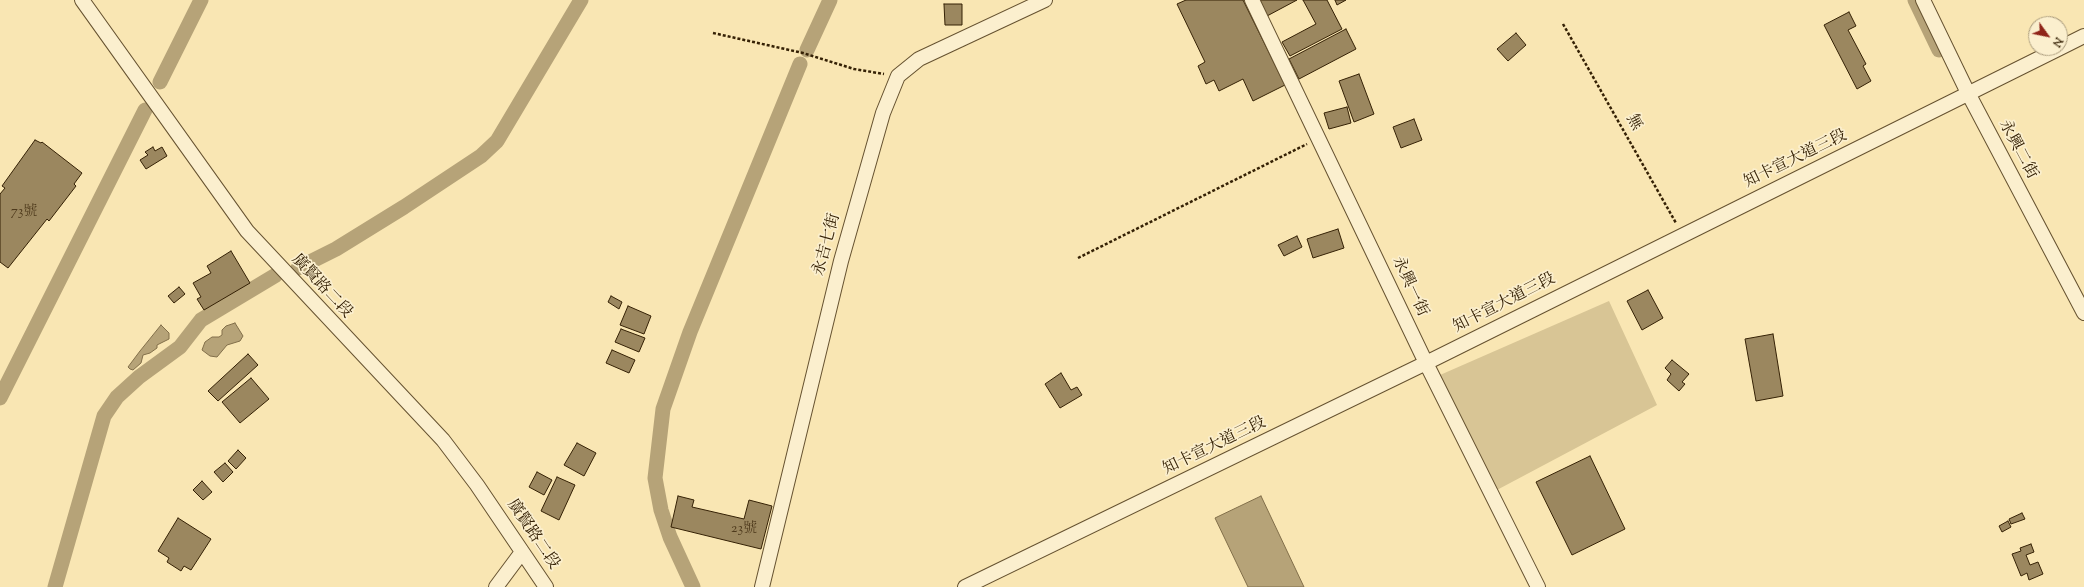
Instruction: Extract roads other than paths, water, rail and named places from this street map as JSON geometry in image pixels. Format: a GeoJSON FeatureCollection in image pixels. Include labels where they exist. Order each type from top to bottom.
{"type":"FeatureCollection","features":[{"type":"Feature","properties":{"kind":"street","name":"廣賢路二段"},"geometry":{"type":"LineString","coordinates":[[82,0],[247,231],[443,440],[477,485],[546,587]]}},
{"type":"Feature","properties":{"kind":"street","name":"永吉七街"},"geometry":{"type":"LineString","coordinates":[[762,587],[841,261],[883,113],[898,76],[919,58],[1045,0]]}},
{"type":"Feature","properties":{"kind":"street","name":"永興一街"},"geometry":{"type":"LineString","coordinates":[[1252,0],[1426,363],[1538,587]]}},
{"type":"Feature","properties":{"kind":"street","name":"永興二街"},"geometry":{"type":"LineString","coordinates":[[1923,0],[1968,94],[2084,313]]}},
{"type":"Feature","properties":{"kind":"street","name":"知卡宣大道三段"},"geometry":{"type":"LineString","coordinates":[[2068,44],[2084,36]]}},
{"type":"Feature","properties":{"kind":"street","name":"知卡宣大道三段"},"geometry":{"type":"LineString","coordinates":[[964,587],[1426,363],[2044,56]]}},
{"type":"Feature","properties":{"kind":"street"},"geometry":{"type":"LineString","coordinates":[[496,587],[522,552]]}},
{"type":"Feature","properties":{"kind":"waterway"},"geometry":{"type":"LineString","coordinates":[[160,82],[201,0]]}},
{"type":"Feature","properties":{"kind":"waterway"},"geometry":{"type":"LineString","coordinates":[[298,268],[336,249],[404,207],[481,156],[497,141],[581,0]]}},
{"type":"Feature","properties":{"kind":"waterway"},"geometry":{"type":"LineString","coordinates":[[807,50],[830,0]]}},
{"type":"Feature","properties":{"kind":"waterway"},"geometry":{"type":"LineString","coordinates":[[1915,0],[1939,50]]}},
{"type":"Feature","properties":{"kind":"waterway"},"geometry":{"type":"LineString","coordinates":[[693,587],[670,537],[661,510],[655,478],[663,409],[690,332],[800,64]]}},
{"type":"Feature","properties":{"kind":"waterway"},"geometry":{"type":"LineString","coordinates":[[0,398],[145,110]]}},
{"type":"Feature","properties":{"kind":"waterway"},"geometry":{"type":"LineString","coordinates":[[55,587],[104,416],[117,397],[139,377],[180,347],[201,320],[276,275]]}}]}
